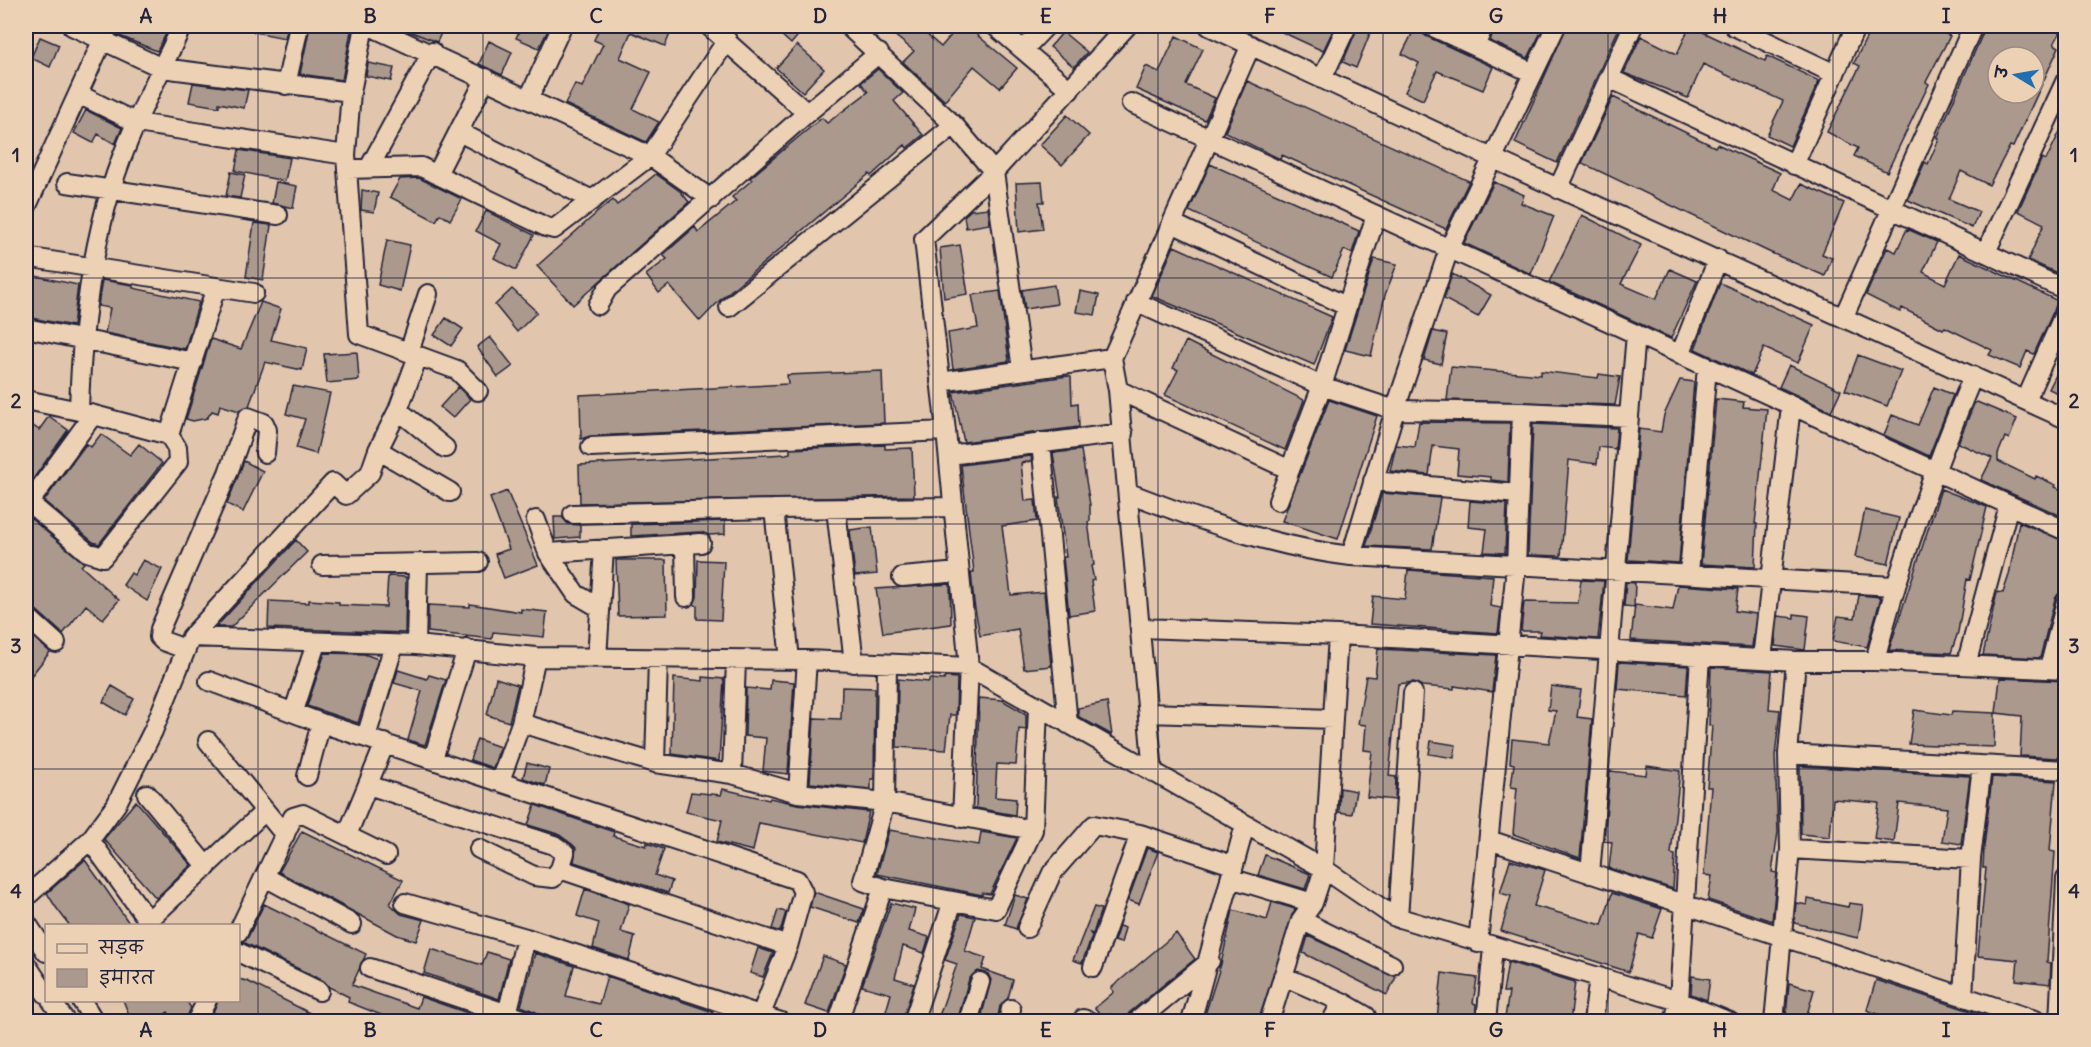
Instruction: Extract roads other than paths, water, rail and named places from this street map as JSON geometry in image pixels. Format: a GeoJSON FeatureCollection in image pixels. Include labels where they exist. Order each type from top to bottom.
{"type":"FeatureCollection","features":[{"type":"Feature","properties":{"kind":"street"},"geometry":{"type":"LineString","coordinates":[[72,26],[105,34],[162,68],[351,92]]}},
{"type":"Feature","properties":{"kind":"street"},"geometry":{"type":"LineString","coordinates":[[26,400],[86,413],[169,435],[177,448],[178,462],[103,557],[87,552],[27,501],[86,413],[81,340],[91,267],[111,188],[137,123],[182,26]]}},
{"type":"Feature","properties":{"kind":"street"},"geometry":{"type":"LineString","coordinates":[[286,85],[299,26]]}},
{"type":"Feature","properties":{"kind":"street"},"geometry":{"type":"LineString","coordinates":[[364,26],[351,92],[346,162],[359,334],[436,360],[457,370],[478,391]]}},
{"type":"Feature","properties":{"kind":"street"},"geometry":{"type":"LineString","coordinates":[[370,26],[432,52],[650,156],[711,199]]}},
{"type":"Feature","properties":{"kind":"street"},"geometry":{"type":"LineString","coordinates":[[530,98],[562,26]]}},
{"type":"Feature","properties":{"kind":"street"},"geometry":{"type":"LineString","coordinates":[[709,26],[807,113]]}},
{"type":"Feature","properties":{"kind":"street"},"geometry":{"type":"LineString","coordinates":[[848,26],[954,125],[994,172],[1022,369]]}},
{"type":"Feature","properties":{"kind":"street"},"geometry":{"type":"LineString","coordinates":[[995,26],[1071,90]]}},
{"type":"Feature","properties":{"kind":"street"},"geometry":{"type":"LineString","coordinates":[[1024,49],[1046,26]]}},
{"type":"Feature","properties":{"kind":"street"},"geometry":{"type":"LineString","coordinates":[[962,818],[969,667],[949,456],[924,239],[994,172],[1127,26]]}},
{"type":"Feature","properties":{"kind":"street"},"geometry":{"type":"LineString","coordinates":[[1209,26],[1558,189],[1844,316],[2066,419]]}},
{"type":"Feature","properties":{"kind":"street"},"geometry":{"type":"LineString","coordinates":[[1322,79],[1347,26]]}},
{"type":"Feature","properties":{"kind":"street"},"geometry":{"type":"LineString","coordinates":[[1431,26],[1533,73]]}},
{"type":"Feature","properties":{"kind":"street"},"geometry":{"type":"LineString","coordinates":[[1475,46],[1484,26]]}},
{"type":"Feature","properties":{"kind":"street"},"geometry":{"type":"LineString","coordinates":[[1351,556],[1395,410],[1449,249],[1556,26]]}},
{"type":"Feature","properties":{"kind":"street"},"geometry":{"type":"LineString","coordinates":[[1558,189],[1633,26]]}},
{"type":"Feature","properties":{"kind":"street"},"geometry":{"type":"LineString","coordinates":[[1734,26],[1835,74]]}},
{"type":"Feature","properties":{"kind":"street"},"geometry":{"type":"LineString","coordinates":[[1794,165],[1856,26]]}},
{"type":"Feature","properties":{"kind":"street"},"geometry":{"type":"LineString","coordinates":[[1844,316],[1973,26]]}},
{"type":"Feature","properties":{"kind":"street"},"geometry":{"type":"LineString","coordinates":[[26,208],[105,34]]}},
{"type":"Feature","properties":{"kind":"street"},"geometry":{"type":"LineString","coordinates":[[78,94],[137,123],[369,168],[422,167],[554,229],[590,199],[650,156],[727,40]]}},
{"type":"Feature","properties":{"kind":"street"},"geometry":{"type":"LineString","coordinates":[[1154,772],[1123,433],[1112,358],[1251,45]]}},
{"type":"Feature","properties":{"kind":"street"},"geometry":{"type":"LineString","coordinates":[[369,168],[432,52]]}},
{"type":"Feature","properties":{"kind":"street"},"geometry":{"type":"LineString","coordinates":[[598,305],[607,289],[807,113],[879,53]]}},
{"type":"Feature","properties":{"kind":"street"},"geometry":{"type":"LineString","coordinates":[[437,174],[486,78]]}},
{"type":"Feature","properties":{"kind":"street"},"geometry":{"type":"LineString","coordinates":[[1609,78],[1891,211],[2066,290]]}},
{"type":"Feature","properties":{"kind":"street"},"geometry":{"type":"LineString","coordinates":[[1986,252],[2066,80]]}},
{"type":"Feature","properties":{"kind":"street"},"geometry":{"type":"LineString","coordinates":[[1131,103],[2066,531]]}},
{"type":"Feature","properties":{"kind":"street"},"geometry":{"type":"LineString","coordinates":[[729,308],[954,125]]}},
{"type":"Feature","properties":{"kind":"street"},"geometry":{"type":"LineString","coordinates":[[459,132],[590,199]]}},
{"type":"Feature","properties":{"kind":"street"},"geometry":{"type":"LineString","coordinates":[[67,183],[278,215]]}},
{"type":"Feature","properties":{"kind":"street"},"geometry":{"type":"LineString","coordinates":[[1278,501],[1322,386],[1376,215]]}},
{"type":"Feature","properties":{"kind":"street"},"geometry":{"type":"LineString","coordinates":[[1172,223],[1346,306]]}},
{"type":"Feature","properties":{"kind":"street"},"geometry":{"type":"LineString","coordinates":[[32,258],[254,293]]}},
{"type":"Feature","properties":{"kind":"street"},"geometry":{"type":"LineString","coordinates":[[1680,355],[1718,259]]}},
{"type":"Feature","properties":{"kind":"street"},"geometry":{"type":"LineString","coordinates":[[169,435],[216,287]]}},
{"type":"Feature","properties":{"kind":"street"},"geometry":{"type":"LineString","coordinates":[[26,897],[90,840],[116,805],[141,757],[188,643],[333,483],[346,495],[370,473],[378,450],[398,410],[428,294]]}},
{"type":"Feature","properties":{"kind":"street"},"geometry":{"type":"LineString","coordinates":[[1136,302],[1322,386],[1395,410],[1522,411],[1629,417]]}},
{"type":"Feature","properties":{"kind":"street"},"geometry":{"type":"LineString","coordinates":[[2026,400],[2066,310]]}},
{"type":"Feature","properties":{"kind":"street"},"geometry":{"type":"LineString","coordinates":[[26,328],[194,362]]}},
{"type":"Feature","properties":{"kind":"street"},"geometry":{"type":"LineString","coordinates":[[1590,874],[1636,334]]}},
{"type":"Feature","properties":{"kind":"street"},"geometry":{"type":"LineString","coordinates":[[940,382],[1112,358]]}},
{"type":"Feature","properties":{"kind":"street"},"geometry":{"type":"LineString","coordinates":[[1689,573],[1707,367]]}},
{"type":"Feature","properties":{"kind":"street"},"geometry":{"type":"LineString","coordinates":[[1875,660],[1894,586],[1933,470],[1973,376]]}},
{"type":"Feature","properties":{"kind":"street"},"geometry":{"type":"LineString","coordinates":[[1118,390],[1290,470]]}},
{"type":"Feature","properties":{"kind":"street"},"geometry":{"type":"LineString","coordinates":[[1762,659],[1791,406]]}},
{"type":"Feature","properties":{"kind":"street"},"geometry":{"type":"LineString","coordinates":[[398,410],[445,448]]}},
{"type":"Feature","properties":{"kind":"street"},"geometry":{"type":"LineString","coordinates":[[1486,1022],[1485,945],[1489,840],[1515,567],[1522,411]]}},
{"type":"Feature","properties":{"kind":"street"},"geometry":{"type":"LineString","coordinates":[[265,453],[267,430],[264,423],[248,417],[228,473],[160,629],[159,636],[163,640],[188,643],[416,645],[536,657],[799,660],[969,667],[1323,869],[1398,918],[1679,1001],[1730,1022]]}},
{"type":"Feature","properties":{"kind":"street"},"geometry":{"type":"LineString","coordinates":[[591,447],[946,431]]}},
{"type":"Feature","properties":{"kind":"street"},"geometry":{"type":"LineString","coordinates":[[949,456],[1041,442],[1123,433]]}},
{"type":"Feature","properties":{"kind":"street"},"geometry":{"type":"LineString","coordinates":[[1041,442],[1068,724]]}},
{"type":"Feature","properties":{"kind":"street"},"geometry":{"type":"LineString","coordinates":[[378,450],[450,492]]}},
{"type":"Feature","properties":{"kind":"street"},"geometry":{"type":"LineString","coordinates":[[1373,481],[1518,494]]}},
{"type":"Feature","properties":{"kind":"street"},"geometry":{"type":"LineString","coordinates":[[1129,493],[1256,538],[1306,551],[1515,567],[1770,577],[1894,586]]}},
{"type":"Feature","properties":{"kind":"street"},"geometry":{"type":"LineString","coordinates":[[1966,665],[2009,505]]}},
{"type":"Feature","properties":{"kind":"street"},"geometry":{"type":"LineString","coordinates":[[573,514],[953,507]]}},
{"type":"Feature","properties":{"kind":"street"},"geometry":{"type":"LineString","coordinates":[[774,509],[799,660],[798,793]]}},
{"type":"Feature","properties":{"kind":"street"},"geometry":{"type":"LineString","coordinates":[[836,509],[854,663]]}},
{"type":"Feature","properties":{"kind":"street"},"geometry":{"type":"LineString","coordinates":[[536,520],[548,553],[576,594],[600,608]]}},
{"type":"Feature","properties":{"kind":"street"},"geometry":{"type":"LineString","coordinates":[[548,553],[693,544],[686,597]]}},
{"type":"Feature","properties":{"kind":"street"},"geometry":{"type":"LineString","coordinates":[[597,658],[604,549]]}},
{"type":"Feature","properties":{"kind":"street"},"geometry":{"type":"LineString","coordinates":[[322,565],[478,562]]}},
{"type":"Feature","properties":{"kind":"street"},"geometry":{"type":"LineString","coordinates":[[416,645],[418,564]]}},
{"type":"Feature","properties":{"kind":"street"},"geometry":{"type":"LineString","coordinates":[[903,577],[959,572]]}},
{"type":"Feature","properties":{"kind":"street"},"geometry":{"type":"LineString","coordinates":[[1141,628],[1338,635],[1796,661],[1875,660],[2057,670],[2066,603]]}},
{"type":"Feature","properties":{"kind":"street"},"geometry":{"type":"LineString","coordinates":[[26,616],[56,644]]}},
{"type":"Feature","properties":{"kind":"street"},"geometry":{"type":"LineString","coordinates":[[1269,1022],[1301,920],[1313,903],[1323,869],[1338,635]]}},
{"type":"Feature","properties":{"kind":"street"},"geometry":{"type":"LineString","coordinates":[[294,711],[316,643]]}},
{"type":"Feature","properties":{"kind":"street"},"geometry":{"type":"LineString","coordinates":[[366,737],[394,645]]}},
{"type":"Feature","properties":{"kind":"street"},"geometry":{"type":"LineString","coordinates":[[433,759],[467,649]]}},
{"type":"Feature","properties":{"kind":"street"},"geometry":{"type":"LineString","coordinates":[[1674,1022],[1679,1001],[1700,656]]}},
{"type":"Feature","properties":{"kind":"street"},"geometry":{"type":"LineString","coordinates":[[500,781],[521,723],[536,657]]}},
{"type":"Feature","properties":{"kind":"street"},"geometry":{"type":"LineString","coordinates":[[655,764],[658,658]]}},
{"type":"Feature","properties":{"kind":"street"},"geometry":{"type":"LineString","coordinates":[[732,774],[736,660]]}},
{"type":"Feature","properties":{"kind":"street"},"geometry":{"type":"LineString","coordinates":[[1774,1022],[1790,849],[1788,754],[1796,661]]}},
{"type":"Feature","properties":{"kind":"street"},"geometry":{"type":"LineString","coordinates":[[887,664],[885,802],[863,881],[883,888],[996,909],[1033,830],[1038,706]]}},
{"type":"Feature","properties":{"kind":"street"},"geometry":{"type":"LineString","coordinates":[[209,681],[321,723],[797,880],[803,892],[788,946],[760,1018]]}},
{"type":"Feature","properties":{"kind":"street"},"geometry":{"type":"LineString","coordinates":[[1398,918],[1413,693]]}},
{"type":"Feature","properties":{"kind":"street"},"geometry":{"type":"LineString","coordinates":[[1148,713],[1333,719]]}},
{"type":"Feature","properties":{"kind":"street"},"geometry":{"type":"LineString","coordinates":[[307,776],[321,723]]}},
{"type":"Feature","properties":{"kind":"street"},"geometry":{"type":"LineString","coordinates":[[521,723],[655,764],[732,774],[798,793],[885,802],[1033,830]]}},
{"type":"Feature","properties":{"kind":"street"},"geometry":{"type":"LineString","coordinates":[[208,741],[285,835]]}},
{"type":"Feature","properties":{"kind":"street"},"geometry":{"type":"LineString","coordinates":[[347,835],[385,743]]}},
{"type":"Feature","properties":{"kind":"street"},"geometry":{"type":"LineString","coordinates":[[1788,754],[2066,771]]}},
{"type":"Feature","properties":{"kind":"street"},"geometry":{"type":"LineString","coordinates":[[1963,996],[1971,859],[1982,766]]}},
{"type":"Feature","properties":{"kind":"street"},"geometry":{"type":"LineString","coordinates":[[368,785],[554,845],[565,853],[560,869],[553,878],[534,876],[479,849]]}},
{"type":"Feature","properties":{"kind":"street"},"geometry":{"type":"LineString","coordinates":[[147,794],[207,867]]}},
{"type":"Feature","properties":{"kind":"street"},"geometry":{"type":"LineString","coordinates":[[90,840],[151,923],[265,811]]}},
{"type":"Feature","properties":{"kind":"street"},"geometry":{"type":"LineString","coordinates":[[240,928],[293,817],[303,814],[386,855]]}},
{"type":"Feature","properties":{"kind":"street"},"geometry":{"type":"LineString","coordinates":[[1027,928],[1052,873],[1094,825],[1140,834],[1313,903]]}},
{"type":"Feature","properties":{"kind":"street"},"geometry":{"type":"LineString","coordinates":[[1191,1022],[1210,961],[1231,872],[1245,825]]}},
{"type":"Feature","properties":{"kind":"street"},"geometry":{"type":"LineString","coordinates":[[1092,967],[1140,834]]}},
{"type":"Feature","properties":{"kind":"street"},"geometry":{"type":"LineString","coordinates":[[1489,840],[1781,934],[2041,1022]]}},
{"type":"Feature","properties":{"kind":"street"},"geometry":{"type":"LineString","coordinates":[[1790,849],[1971,859]]}},
{"type":"Feature","properties":{"kind":"street"},"geometry":{"type":"LineString","coordinates":[[560,869],[788,946]]}},
{"type":"Feature","properties":{"kind":"street"},"geometry":{"type":"LineString","coordinates":[[265,877],[352,924]]}},
{"type":"Feature","properties":{"kind":"street"},"geometry":{"type":"LineString","coordinates":[[2059,1022],[2064,977],[2066,879]]}},
{"type":"Feature","properties":{"kind":"street"},"geometry":{"type":"LineString","coordinates":[[838,1022],[883,888]]}},
{"type":"Feature","properties":{"kind":"street"},"geometry":{"type":"LineString","coordinates":[[913,1022],[953,901]]}},
{"type":"Feature","properties":{"kind":"street"},"geometry":{"type":"LineString","coordinates":[[405,903],[526,938],[760,1018],[782,1022]]}},
{"type":"Feature","properties":{"kind":"street"},"geometry":{"type":"LineString","coordinates":[[1301,920],[1392,965]]}},
{"type":"Feature","properties":{"kind":"street"},"geometry":{"type":"LineString","coordinates":[[26,922],[45,950]]}},
{"type":"Feature","properties":{"kind":"street"},"geometry":{"type":"LineString","coordinates":[[506,1017],[526,938]]}},
{"type":"Feature","properties":{"kind":"street"},"geometry":{"type":"LineString","coordinates":[[240,953],[319,991]]}},
{"type":"Feature","properties":{"kind":"street"},"geometry":{"type":"LineString","coordinates":[[1136,1022],[1210,961]]}},
{"type":"Feature","properties":{"kind":"street"},"geometry":{"type":"LineString","coordinates":[[26,964],[45,992]]}},
{"type":"Feature","properties":{"kind":"street"},"geometry":{"type":"LineString","coordinates":[[370,968],[506,1017],[532,1022]]}},
{"type":"Feature","properties":{"kind":"street"},"geometry":{"type":"LineString","coordinates":[[1283,976],[1342,1002],[1366,1016]]}},
{"type":"Feature","properties":{"kind":"street"},"geometry":{"type":"LineString","coordinates":[[1593,1022],[1599,977]]}},
{"type":"Feature","properties":{"kind":"street"},"geometry":{"type":"LineString","coordinates":[[968,1022],[980,982]]}},
{"type":"Feature","properties":{"kind":"street"},"geometry":{"type":"LineString","coordinates":[[82,1002],[96,1022]]}},
{"type":"Feature","properties":{"kind":"street"},"geometry":{"type":"LineString","coordinates":[[196,1022],[206,1002]]}},
{"type":"Feature","properties":{"kind":"street"},"geometry":{"type":"LineString","coordinates":[[1331,1022],[1342,1002]]}}]}
